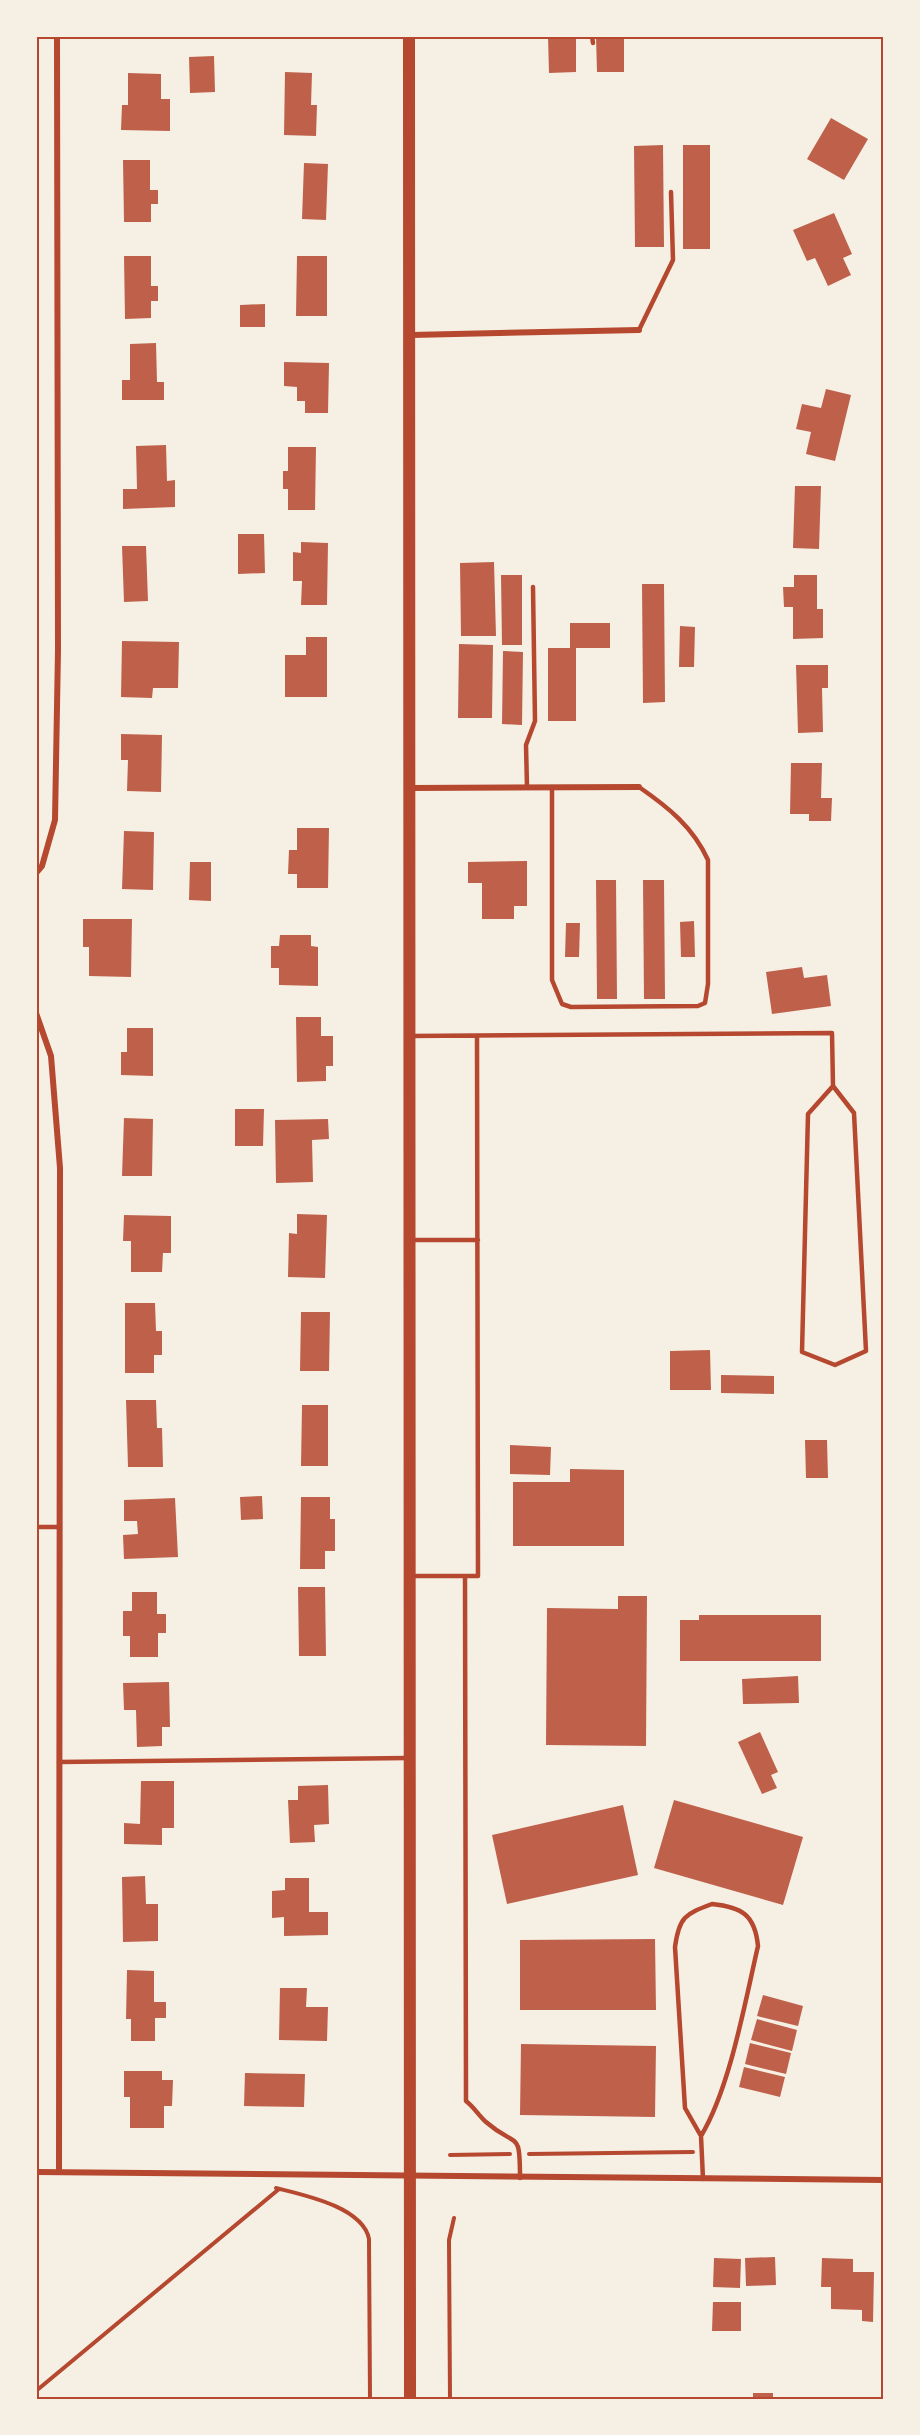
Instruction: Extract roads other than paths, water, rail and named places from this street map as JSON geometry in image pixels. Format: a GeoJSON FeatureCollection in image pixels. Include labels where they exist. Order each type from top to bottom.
{"type":"FeatureCollection","features":[{"type":"Feature","properties":{"kind":"main road"},"geometry":{"type":"LineString","coordinates":[[409,36],[411,334],[410,2399]]}},
{"type":"Feature","properties":{"kind":"street"},"geometry":{"type":"LineString","coordinates":[[36,873],[42,866],[55,820],[58,650],[57,36]]}},
{"type":"Feature","properties":{"kind":"street"},"geometry":{"type":"LineString","coordinates":[[411,334],[639,330]]}},
{"type":"Feature","properties":{"kind":"street"},"geometry":{"type":"LineString","coordinates":[[410,788],[639,787]]}},
{"type":"Feature","properties":{"kind":"street"},"geometry":{"type":"LineString","coordinates":[[36,1013],[51,1056],[60,1168],[59,2172]]}},
{"type":"Feature","properties":{"kind":"street"},"geometry":{"type":"LineString","coordinates":[[36,2172],[884,2180]]}},
{"type":"Feature","properties":{"kind":"lane"},"geometry":{"type":"LineString","coordinates":[[592,36],[593,43]]}},
{"type":"Feature","properties":{"kind":"lane"},"geometry":{"type":"LineString","coordinates":[[639,330],[673,260],[671,192]]}},
{"type":"Feature","properties":{"kind":"lane"},"geometry":{"type":"LineString","coordinates":[[527,787],[526,745],[535,721],[533,587]]}},
{"type":"Feature","properties":{"kind":"lane"},"geometry":{"type":"LineString","coordinates":[[552,787],[552,980],[562,1004],[572,1007],[698,1006],[705,1003],[708,984],[708,860],[700,844],[674,812],[639,787]]}},
{"type":"Feature","properties":{"kind":"lane"},"geometry":{"type":"LineString","coordinates":[[410,1036],[832,1033],[833,1086],[854,1113],[866,1352],[836,1365],[802,1352],[808,1114],[833,1086]]}},
{"type":"Feature","properties":{"kind":"lane"},"geometry":{"type":"LineString","coordinates":[[410,1576],[478,1576],[477,1036]]}},
{"type":"Feature","properties":{"kind":"lane"},"geometry":{"type":"LineString","coordinates":[[410,1240],[478,1240]]}},
{"type":"Feature","properties":{"kind":"lane"},"geometry":{"type":"LineString","coordinates":[[36,1527],[60,1527]]}},
{"type":"Feature","properties":{"kind":"lane"},"geometry":{"type":"LineString","coordinates":[[465,1576],[466,2101],[485,2122],[515,2140],[520,2146],[520,2178]]}},
{"type":"Feature","properties":{"kind":"lane"},"geometry":{"type":"LineString","coordinates":[[59,1762],[410,1758]]}},
{"type":"Feature","properties":{"kind":"lane"},"geometry":{"type":"LineString","coordinates":[[701,2136],[710,2121],[725,2076],[759,1946],[757,1931],[749,1917],[732,1906],[712,1904],[689,1912],[678,1926],[675,1947],[686,2108],[701,2136],[704,2179]]}}]}
